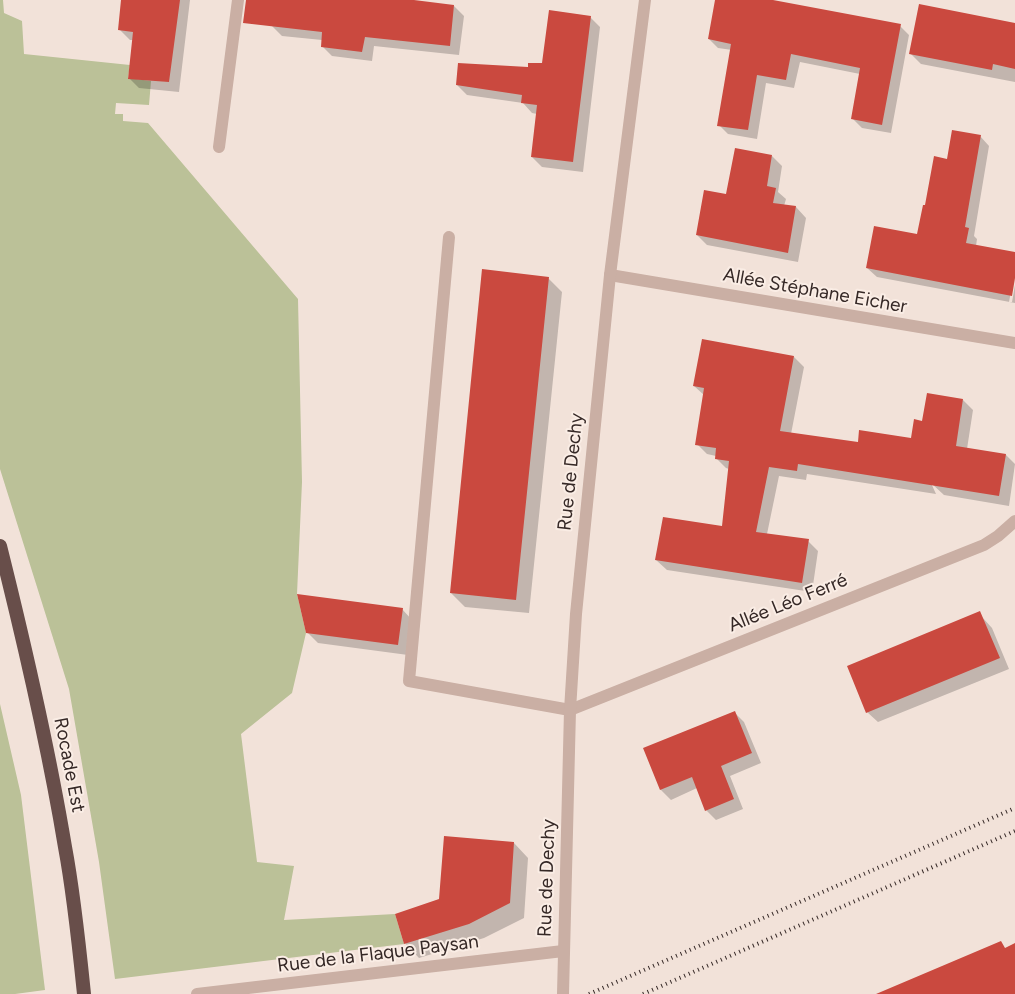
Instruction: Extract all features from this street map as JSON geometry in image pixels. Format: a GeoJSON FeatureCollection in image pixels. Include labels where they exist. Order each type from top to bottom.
{"type":"FeatureCollection","features":[{"type":"Feature","properties":{"kind":"highway","name":"Rocade Est"},"geometry":{"type":"LineString","coordinates":[[0,546],[34,685],[66,849],[84,994]]}},
{"type":"Feature","properties":{"kind":"street"},"geometry":{"type":"LineString","coordinates":[[219,147],[238,0]]}},
{"type":"Feature","properties":{"kind":"street","name":"Rue de Dechy"},"geometry":{"type":"LineString","coordinates":[[564,994],[563,951],[570,710],[583,532],[610,275],[645,0]]}},
{"type":"Feature","properties":{"kind":"street"},"geometry":{"type":"LineString","coordinates":[[449,237],[409,681],[570,710]]}},
{"type":"Feature","properties":{"kind":"street","name":"Allée Stéphane Eicher"},"geometry":{"type":"LineString","coordinates":[[610,275],[1015,343]]}},
{"type":"Feature","properties":{"kind":"street","name":"Allée Léo Ferré"},"geometry":{"type":"LineString","coordinates":[[570,710],[984,545],[1015,521]]}},
{"type":"Feature","properties":{"kind":"street","name":"Rue de la Flaque Paysan"},"geometry":{"type":"LineString","coordinates":[[197,994],[563,951]]}},
{"type":"Feature","properties":{"kind":"green space"},"geometry":{"type":"Polygon","coordinates":[[[0,0],[3,0],[4,13],[22,21],[24,54],[130,65],[128,78],[151,81],[149,105],[116,103],[115,114],[123,114],[123,121],[148,123],[298,299],[302,482],[297,594],[306,633],[292,693],[241,734],[257,862],[294,866],[284,920],[395,914],[404,944],[115,979],[99,862],[69,689],[0,469],[0,0]]]}},
{"type":"Feature","properties":{"kind":"green space"},"geometry":{"type":"Polygon","coordinates":[[[0,704],[21,795],[45,990],[15,994],[0,994],[0,704]]]}},
{"type":"Feature","properties":{"kind":"building"},"geometry":{"type":"Polygon","coordinates":[[[121,0],[180,0],[169,82],[128,79],[133,32],[118,30],[121,0]]]}},
{"type":"Feature","properties":{"kind":"building"},"geometry":{"type":"Polygon","coordinates":[[[246,0],[414,0],[454,5],[450,46],[365,37],[362,52],[321,47],[322,32],[243,23],[246,0]]]}},
{"type":"Feature","properties":{"kind":"building"},"geometry":{"type":"Polygon","coordinates":[[[715,0],[773,0],[901,24],[882,125],[851,119],[860,68],[791,54],[786,80],[757,75],[748,130],[717,126],[731,44],[708,39],[715,0]]]}},
{"type":"Feature","properties":{"kind":"building"},"geometry":{"type":"Polygon","coordinates":[[[919,4],[1015,23],[1015,69],[993,64],[992,70],[909,54],[919,4]]]}},
{"type":"Feature","properties":{"kind":"building"},"geometry":{"type":"Polygon","coordinates":[[[549,10],[591,16],[573,162],[531,157],[537,105],[521,103],[522,95],[456,85],[458,63],[528,67],[528,63],[542,63],[549,10]]]}},
{"type":"Feature","properties":{"kind":"building"},"geometry":{"type":"Polygon","coordinates":[[[952,130],[981,135],[965,227],[969,228],[966,243],[1015,252],[1015,278],[1012,296],[866,268],[874,226],[917,234],[923,205],[925,205],[934,156],[947,159],[952,130]]]}},
{"type":"Feature","properties":{"kind":"building"},"geometry":{"type":"Polygon","coordinates":[[[735,148],[772,155],[767,186],[776,188],[773,203],[796,206],[788,253],[696,235],[704,190],[726,194],[735,148]]]}},
{"type":"Feature","properties":{"kind":"building"},"geometry":{"type":"Polygon","coordinates":[[[482,269],[549,277],[516,600],[450,593],[482,269]]]}},
{"type":"Feature","properties":{"kind":"building"},"geometry":{"type":"Polygon","coordinates":[[[702,339],[794,356],[780,431],[858,442],[859,430],[911,438],[914,419],[922,421],[927,393],[963,399],[956,446],[1006,454],[999,496],[798,464],[797,471],[769,467],[756,532],[809,539],[802,583],[655,560],[663,517],[722,526],[729,461],[715,459],[716,448],[695,445],[704,388],[693,386],[702,339]]]}},
{"type":"Feature","properties":{"kind":"building"},"geometry":{"type":"Polygon","coordinates":[[[297,594],[403,608],[398,645],[306,633],[297,594]]]}},
{"type":"Feature","properties":{"kind":"building"},"geometry":{"type":"Polygon","coordinates":[[[980,611],[1000,658],[866,713],[847,666],[980,611]]]}},
{"type":"Feature","properties":{"kind":"building"},"geometry":{"type":"Polygon","coordinates":[[[735,711],[752,753],[721,766],[734,799],[705,811],[692,777],[660,790],[643,748],[735,711]]]}},
{"type":"Feature","properties":{"kind":"building"},"geometry":{"type":"Polygon","coordinates":[[[444,836],[514,842],[510,903],[469,924],[404,944],[395,914],[439,899],[444,836]]]}},
{"type":"Feature","properties":{"kind":"building"},"geometry":{"type":"Polygon","coordinates":[[[1001,941],[1005,948],[1015,943],[1015,994],[876,994],[1001,941]]]}},
{"type":"Feature","properties":{"kind":"railway"},"geometry":{"type":"LineString","coordinates":[[589,994],[1015,808]]}},
{"type":"Feature","properties":{"kind":"railway"},"geometry":{"type":"LineString","coordinates":[[643,994],[1015,831]]}}]}
